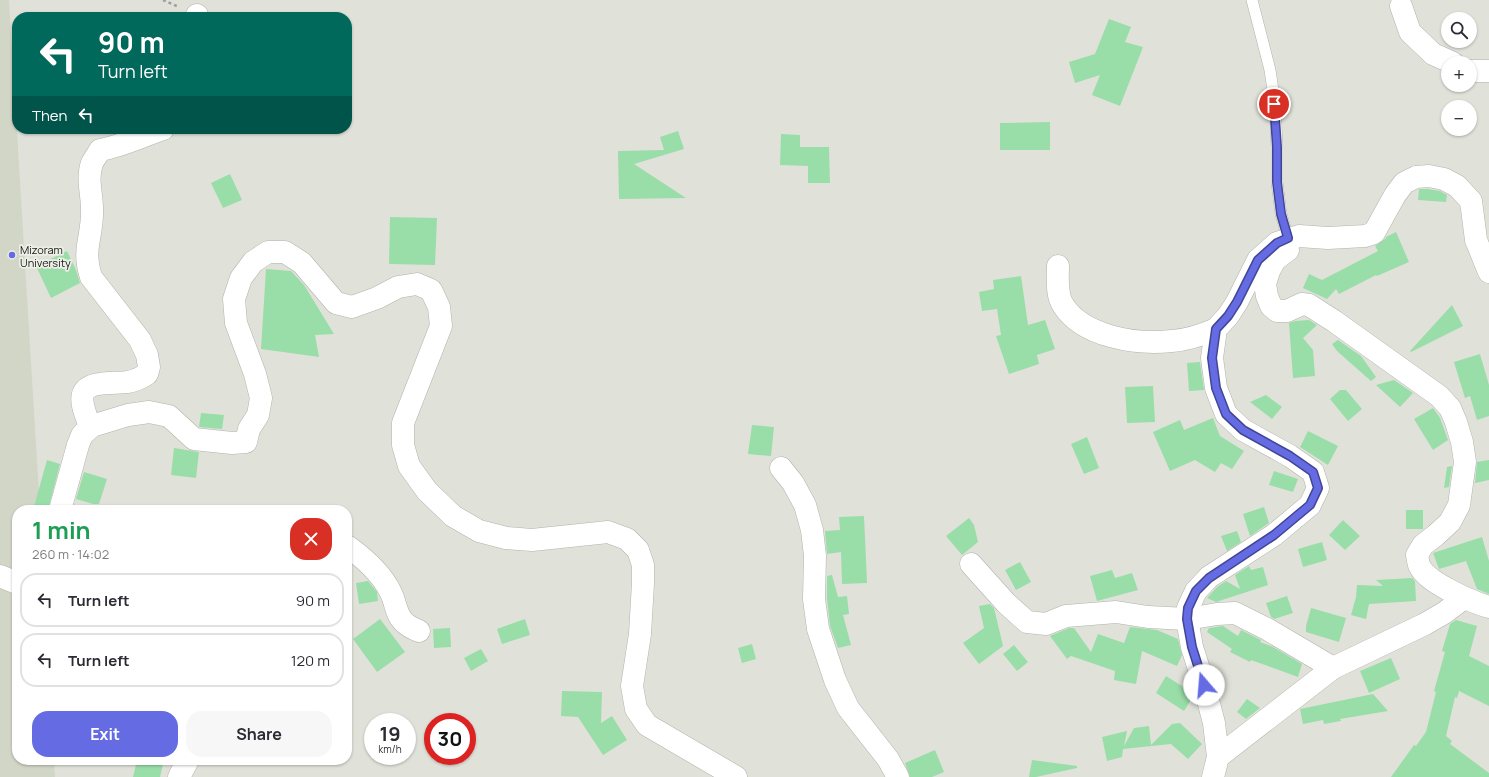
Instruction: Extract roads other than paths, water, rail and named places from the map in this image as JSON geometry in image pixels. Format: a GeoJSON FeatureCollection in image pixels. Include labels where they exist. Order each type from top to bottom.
{"type":"FeatureCollection","features":[{"type":"Feature","properties":{"kind":"street"},"geometry":{"type":"LineString","coordinates":[[1401,6],[1410,32],[1433,54],[1441,58]]}},
{"type":"Feature","properties":{"kind":"street"},"geometry":{"type":"LineString","coordinates":[[1477,71],[1489,71]]}},
{"type":"Feature","properties":{"kind":"street"},"geometry":{"type":"LineString","coordinates":[[90,427],[83,400],[84,393],[88,387],[100,384],[137,380],[147,374],[149,367],[147,355],[140,340],[91,277],[87,265],[87,251],[92,211],[89,176],[92,162],[100,150],[111,148],[147,134]]}},
{"type":"Feature","properties":{"kind":"street"},"geometry":{"type":"LineString","coordinates":[[1058,266],[1058,290],[1062,304],[1072,316],[1083,325],[1103,334],[1125,339],[1171,341],[1187,339],[1216,329],[1228,316],[1237,302],[1258,260],[1277,243],[1288,238],[1299,236],[1328,238],[1366,236],[1374,233],[1395,195],[1404,183],[1416,177],[1429,176],[1444,179],[1457,186],[1470,201],[1476,240],[1489,272]]}},
{"type":"Feature","properties":{"kind":"street"},"geometry":{"type":"LineString","coordinates":[[1328,238],[1287,250],[1275,260],[1269,271],[1265,284],[1271,306],[1277,311],[1287,311],[1302,304],[1309,305],[1410,374],[1440,396],[1450,408],[1462,442],[1465,462],[1459,506],[1450,522],[1424,544],[1417,555],[1419,567],[1428,578],[1464,598],[1489,607]]}},
{"type":"Feature","properties":{"kind":"street"},"geometry":{"type":"LineString","coordinates":[[61,505],[78,445],[82,435],[90,427],[128,415],[149,412],[169,416],[194,439],[232,443],[246,442],[249,429],[258,415],[261,398],[255,374],[236,323],[234,299],[241,278],[253,262],[268,252],[285,252],[302,263],[336,303],[352,307],[377,298],[398,287],[417,284],[431,290],[439,307],[441,326],[403,423],[404,445],[409,466],[427,492],[453,516],[479,531],[506,538],[532,540],[608,532],[627,539],[638,550],[643,565],[640,634],[632,686],[636,709],[647,725],[736,777]]}},
{"type":"Feature","properties":{"kind":"street"},"geometry":{"type":"LineString","coordinates":[[1216,329],[1212,358],[1216,388],[1226,414],[1243,430],[1290,456],[1313,472],[1318,488],[1310,505],[1274,535],[1209,578],[1196,591],[1188,608],[1187,619],[1192,647],[1214,723],[1216,767]]}},
{"type":"Feature","properties":{"kind":"street"},"geometry":{"type":"LineString","coordinates":[[781,468],[793,483],[805,505],[812,530],[815,556],[814,599],[818,629],[835,680],[848,708],[888,759],[898,777]]}},
{"type":"Feature","properties":{"kind":"street"},"geometry":{"type":"LineString","coordinates":[[352,550],[376,571],[391,593],[398,614],[405,623],[419,631]]}},
{"type":"Feature","properties":{"kind":"street"},"geometry":{"type":"LineString","coordinates":[[971,564],[1006,603],[1027,622],[1046,624],[1066,616],[1116,612],[1148,617],[1187,619],[1217,614],[1235,613],[1267,629],[1333,668]]}},
{"type":"Feature","properties":{"kind":"street"},"geometry":{"type":"LineString","coordinates":[[0,576],[12,581]]}},
{"type":"Feature","properties":{"kind":"street"},"geometry":{"type":"LineString","coordinates":[[1216,767],[1333,668],[1425,624],[1444,613],[1464,598]]}},
{"type":"Feature","properties":{"kind":"street"},"geometry":{"type":"LineString","coordinates":[[179,777],[185,765]]}},
{"type":"Feature","properties":{"kind":"lane"},"geometry":{"type":"LineString","coordinates":[[1252,0],[1270,70],[1277,147],[1277,182],[1281,214],[1288,238]]}},
{"type":"Feature","properties":{"kind":"place","name":"Mizoram University"},"geometry":{"type":"Point","coordinates":[12,255]}}]}
